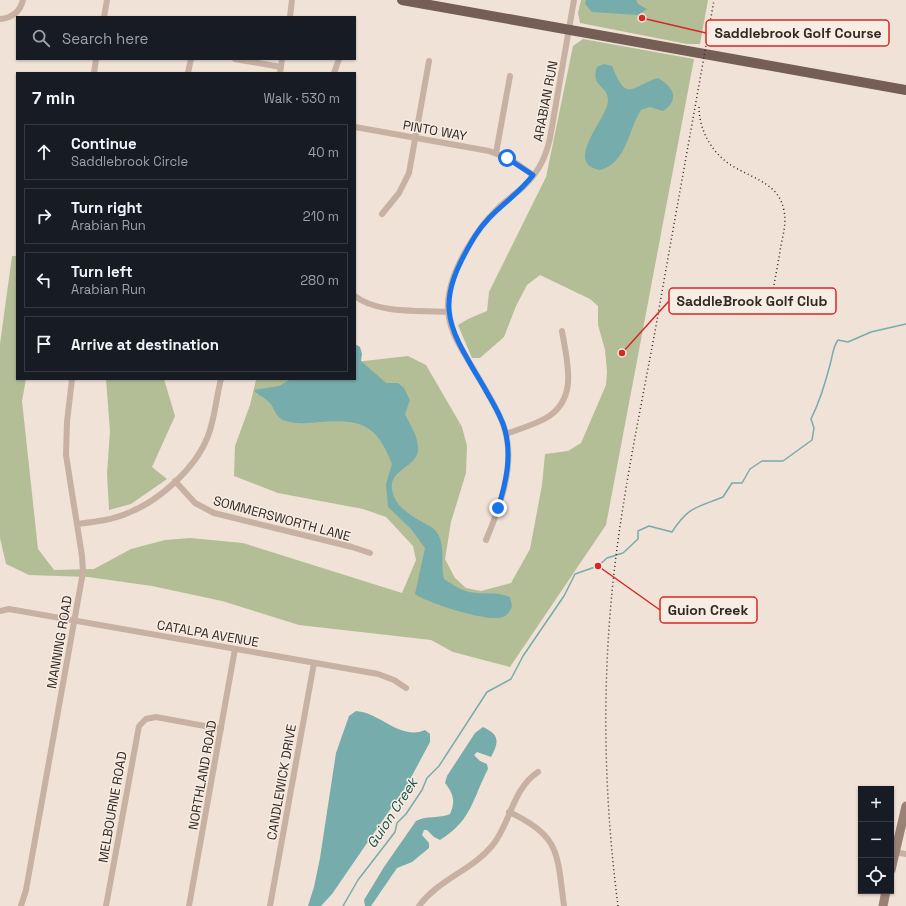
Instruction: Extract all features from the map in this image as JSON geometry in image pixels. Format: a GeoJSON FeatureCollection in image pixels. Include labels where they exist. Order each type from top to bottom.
{"type":"FeatureCollection","features":[{"type":"Feature","properties":{"kind":"main road"},"geometry":{"type":"LineString","coordinates":[[402,0],[906,90]]}},
{"type":"Feature","properties":{"kind":"street"},"geometry":{"type":"LineString","coordinates":[[0,20],[12,16],[20,8],[22,0]]}},
{"type":"Feature","properties":{"kind":"street"},"geometry":{"type":"LineString","coordinates":[[104,16],[107,0]]}},
{"type":"Feature","properties":{"kind":"street"},"geometry":{"type":"LineString","coordinates":[[290,16],[292,0]]}},
{"type":"Feature","properties":{"kind":"street","name":"ARABIAN RUN"},"geometry":{"type":"LineString","coordinates":[[486,540],[498,508],[505,482],[508,455],[506,434],[496,409],[456,340],[448,312],[449,295],[453,280],[475,236],[498,208],[522,189],[533,175],[544,156],[549,143],[574,0]]}},
{"type":"Feature","properties":{"kind":"street"},"geometry":{"type":"LineString","coordinates":[[94,72],[96,60]]}},
{"type":"Feature","properties":{"kind":"street"},"geometry":{"type":"LineString","coordinates":[[188,72],[191,60]]}},
{"type":"Feature","properties":{"kind":"street"},"geometry":{"type":"LineString","coordinates":[[239,60],[281,70],[282,60]]}},
{"type":"Feature","properties":{"kind":"street"},"geometry":{"type":"LineString","coordinates":[[334,72],[339,60]]}},
{"type":"Feature","properties":{"kind":"street"},"geometry":{"type":"LineString","coordinates":[[382,214],[398,195],[405,182],[416,138],[428,61]]}},
{"type":"Feature","properties":{"kind":"street"},"geometry":{"type":"LineString","coordinates":[[496,153],[510,76]]}},
{"type":"Feature","properties":{"kind":"street","name":"PINTO WAY"},"geometry":{"type":"LineString","coordinates":[[356,127],[496,153],[510,159],[533,175]]}},
{"type":"Feature","properties":{"kind":"street"},"geometry":{"type":"LineString","coordinates":[[356,297],[366,304],[380,308],[448,312]]}},
{"type":"Feature","properties":{"kind":"street"},"geometry":{"type":"LineString","coordinates":[[506,434],[545,418],[554,412],[563,400],[568,387],[569,378],[562,331]]}},
{"type":"Feature","properties":{"kind":"street","name":"MANNING ROAD"},"geometry":{"type":"LineString","coordinates":[[20,906],[26,890],[83,564],[66,455],[67,422],[72,380]]}},
{"type":"Feature","properties":{"kind":"street"},"geometry":{"type":"LineString","coordinates":[[77,524],[112,518],[132,512],[149,502],[175,481],[192,464],[207,440],[212,424],[221,380]]}},
{"type":"Feature","properties":{"kind":"street","name":"SOMMERSWORTH LANE"},"geometry":{"type":"LineString","coordinates":[[175,481],[195,502],[214,513],[352,547],[370,553]]}},
{"type":"Feature","properties":{"kind":"street","name":"CATALPA AVENUE"},"geometry":{"type":"LineString","coordinates":[[1,610],[9,609],[74,620],[378,674],[394,680],[406,688]]}},
{"type":"Feature","properties":{"kind":"street","name":"NORTHLAND ROAD"},"geometry":{"type":"LineString","coordinates":[[189,906],[235,649]]}},
{"type":"Feature","properties":{"kind":"street","name":"CANDLEWICK DRIVE"},"geometry":{"type":"LineString","coordinates":[[270,906],[314,663]]}},
{"type":"Feature","properties":{"kind":"street","name":"MELBOURNE ROAD"},"geometry":{"type":"LineString","coordinates":[[106,906],[137,732],[142,722],[156,717],[221,729]]}},
{"type":"Feature","properties":{"kind":"street"},"geometry":{"type":"LineString","coordinates":[[419,906],[434,890],[492,846],[500,834],[516,798],[529,778],[538,772]]}},
{"type":"Feature","properties":{"kind":"street"},"geometry":{"type":"LineString","coordinates":[[894,858],[905,818],[906,806]]}},
{"type":"Feature","properties":{"kind":"street"},"geometry":{"type":"LineString","coordinates":[[509,812],[530,821],[548,838],[555,851],[558,862],[564,906]]}},
{"type":"Feature","properties":{"kind":"street"},"geometry":{"type":"LineString","coordinates":[[895,852],[906,854]]}},
{"type":"Feature","properties":{"kind":"street"},"geometry":{"type":"LineString","coordinates":[[882,906],[885,894]]}},
{"type":"Feature","properties":{"kind":"green space"},"geometry":{"type":"Polygon","coordinates":[[[581,0],[708,0],[700,44],[687,44],[580,23],[578,13],[581,0]]]}},
{"type":"Feature","properties":{"kind":"green space"},"geometry":{"type":"Polygon","coordinates":[[[583,39],[694,59],[606,525],[510,667],[453,652],[431,640],[299,625],[222,601],[152,586],[88,577],[29,575],[6,564],[0,538],[0,344],[12,256],[16,256],[16,380],[26,380],[22,401],[38,549],[54,570],[94,569],[131,549],[165,540],[190,538],[243,543],[402,593],[416,560],[413,546],[386,517],[363,509],[278,493],[234,476],[235,446],[250,405],[256,380],[356,380],[356,362],[408,356],[426,365],[462,427],[467,446],[466,473],[451,522],[445,559],[455,578],[466,588],[481,591],[511,583],[530,549],[542,485],[545,454],[568,451],[581,443],[606,385],[607,371],[605,350],[598,325],[598,306],[590,299],[540,275],[527,285],[516,306],[504,337],[480,358],[472,358],[458,325],[487,311],[489,292],[546,177],[573,46],[583,39]]]}},
{"type":"Feature","properties":{"kind":"green space"},"geometry":{"type":"Polygon","coordinates":[[[106,380],[164,380],[175,416],[152,467],[167,479],[131,504],[109,510],[107,474],[110,431],[106,380]]]}},
{"type":"Feature","properties":{"kind":"water"},"geometry":{"type":"Polygon","coordinates":[[[586,0],[636,0],[638,4],[647,9],[638,15],[592,12],[585,4],[586,0]]]}},
{"type":"Feature","properties":{"kind":"water"},"geometry":{"type":"Polygon","coordinates":[[[604,64],[612,66],[617,78],[626,88],[635,88],[658,78],[671,89],[673,98],[672,102],[663,111],[650,107],[641,110],[621,153],[609,166],[600,170],[589,166],[585,158],[586,149],[602,117],[608,100],[605,91],[597,82],[595,74],[597,67],[604,64]]]}},
{"type":"Feature","properties":{"kind":"water"},"geometry":{"type":"Polygon","coordinates":[[[356,345],[360,347],[362,354],[361,361],[386,383],[398,383],[404,388],[410,400],[405,414],[416,436],[418,451],[413,461],[395,477],[392,483],[393,495],[399,505],[408,513],[433,528],[438,534],[442,546],[444,579],[469,592],[500,594],[510,597],[512,606],[509,613],[503,617],[496,618],[472,615],[444,607],[415,594],[425,548],[411,529],[388,507],[386,484],[392,464],[380,440],[365,426],[356,423],[333,421],[292,423],[283,420],[278,416],[270,403],[257,394],[254,390],[279,386],[289,380],[356,380],[356,345]]]}},
{"type":"Feature","properties":{"kind":"water"},"geometry":{"type":"Polygon","coordinates":[[[356,711],[373,716],[407,732],[425,730],[430,734],[430,742],[407,785],[332,894],[321,906],[308,906],[314,887],[320,858],[336,753],[349,716],[356,711]]]}},
{"type":"Feature","properties":{"kind":"water"},"geometry":{"type":"Polygon","coordinates":[[[483,727],[495,736],[496,747],[491,757],[477,752],[474,755],[480,761],[487,764],[488,769],[465,817],[459,825],[440,840],[434,837],[427,830],[424,830],[422,835],[429,843],[429,848],[412,862],[397,868],[371,906],[365,906],[364,900],[384,867],[416,821],[424,818],[450,814],[453,805],[453,797],[445,783],[447,776],[475,733],[483,727]]]}},
{"type":"Feature","properties":{"kind":"waterway","name":"Guion Creek"},"geometry":{"type":"LineString","coordinates":[[343,906],[358,880],[395,832],[397,823],[406,814],[422,790],[427,778],[439,766],[487,692],[511,679],[523,656],[564,596],[575,574],[598,566],[607,558],[623,553],[638,539],[638,531],[649,526],[672,532],[688,512],[723,497],[732,483],[742,483],[750,469],[762,461],[783,461],[812,440],[814,428],[811,419],[822,391],[834,348],[838,340],[848,342],[871,332],[906,324]]}},
{"type":"Feature","properties":{"kind":"railway"},"geometry":{"type":"LineString","coordinates":[[618,906],[610,830],[606,754],[606,679],[611,603],[619,533],[630,464],[714,0]]}},
{"type":"Feature","properties":{"kind":"railway"},"geometry":{"type":"LineString","coordinates":[[699,107],[705,133],[709,142],[720,156],[726,162],[758,179],[772,189],[782,202],[785,216],[785,226],[770,308]]}},
{"type":"Feature","properties":{"kind":"place","name":"Saddlebrook Golf Course"},"geometry":{"type":"Point","coordinates":[642,18]}},
{"type":"Feature","properties":{"kind":"place","name":"SaddleBrook Golf Club"},"geometry":{"type":"Point","coordinates":[622,353]}},
{"type":"Feature","properties":{"kind":"place","name":"Guion Creek"},"geometry":{"type":"Point","coordinates":[598,566]}},
{"type":"Feature","properties":{"kind":"route"},"geometry":{"type":"LineString","coordinates":[[498,508],[504,487],[508,462],[507,438],[496,409],[452,331],[449,320],[448,305],[453,280],[475,236],[498,208],[522,189],[533,175],[520,165],[507,158]]}}]}
